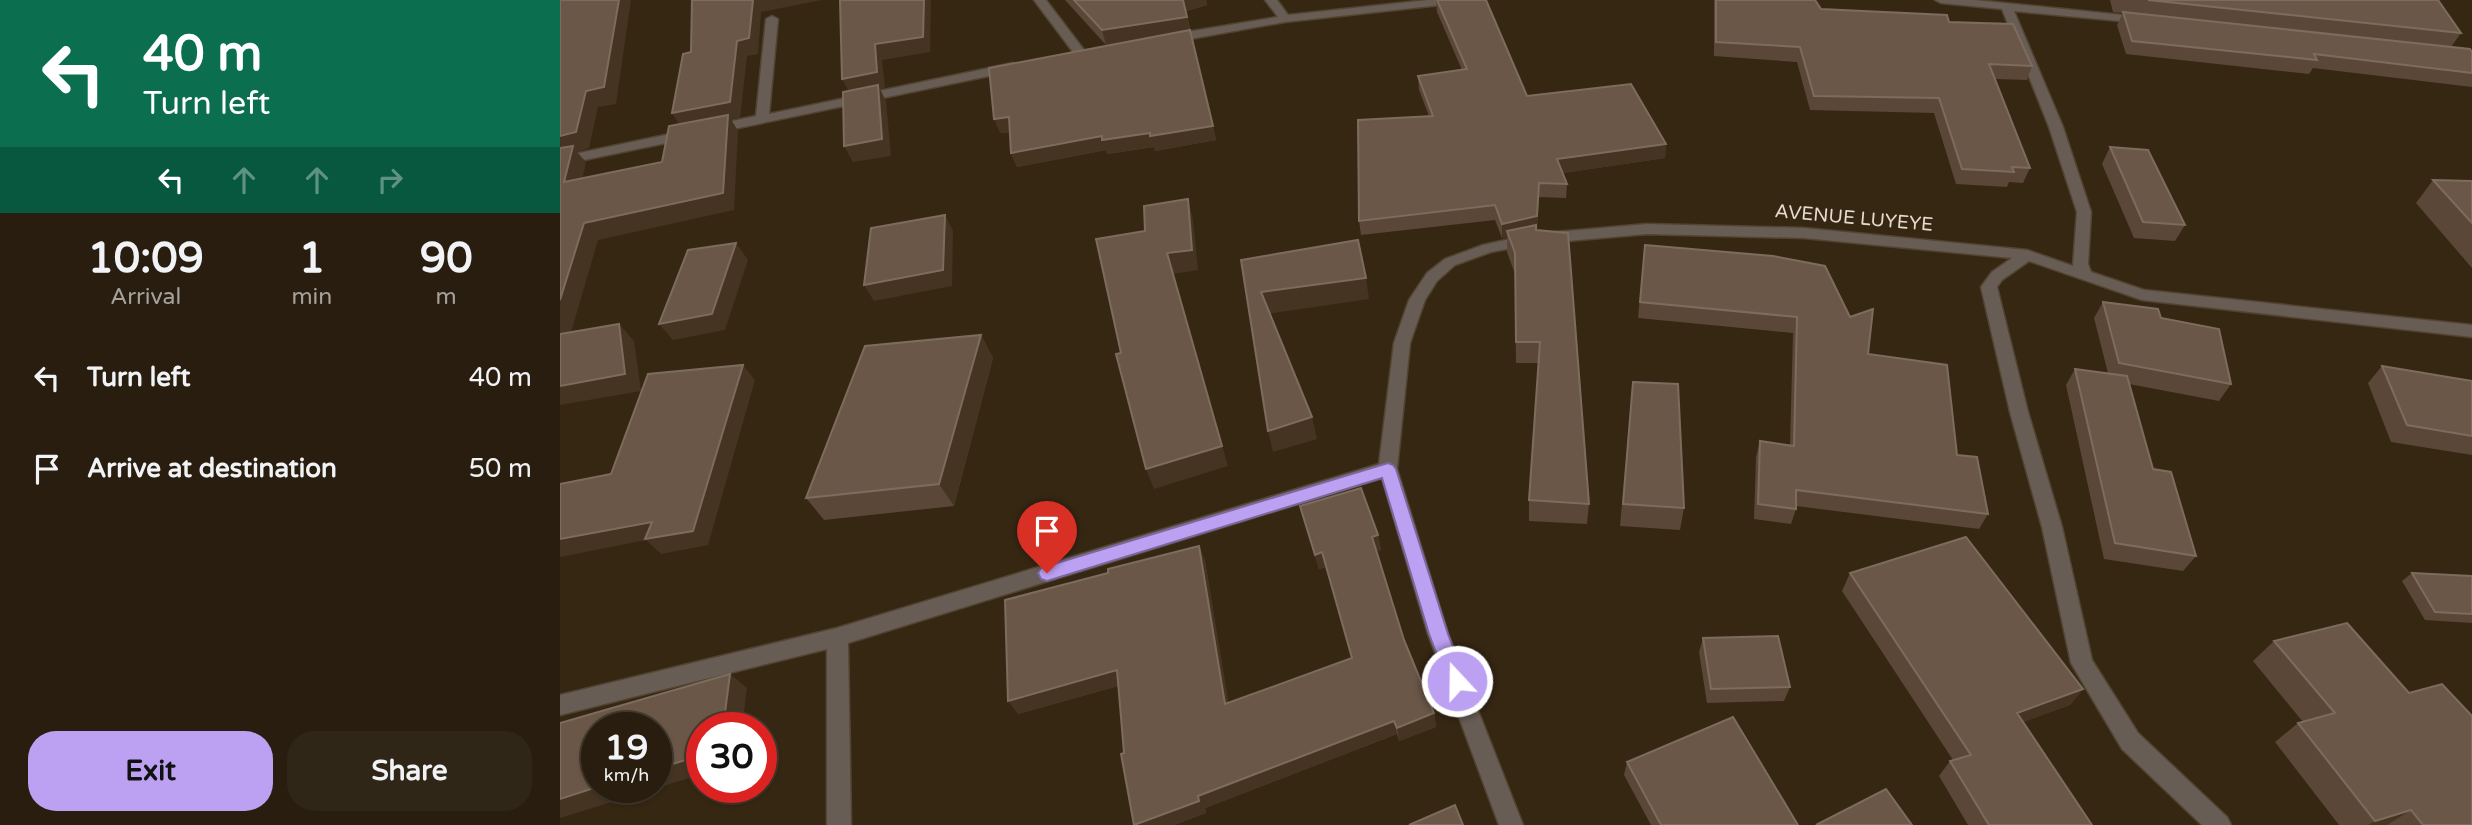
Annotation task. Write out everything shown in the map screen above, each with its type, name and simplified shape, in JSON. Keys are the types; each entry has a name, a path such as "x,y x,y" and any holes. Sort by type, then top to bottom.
{"street":[{"path":"1040,0 1074,55 1094,51"},
{"path":"1271,0 1285,19"},
{"path":"1148,42 1285,19 1459,0"},
{"path":"1941,0 2159,22"},
{"path":"2006,6 2056,127 2084,212 2080,264 2084,274"},
{"path":"762,120 772,19"},
{"path":"560,161 1027,64"},
{"name":"AVENUE LUYEYE","path":"1388,469 1402,343 1417,300 1432,277 1450,262 1488,248 1533,239 1647,229 1804,233 2027,255 2142,295 2472,331"},
{"path":"2027,255 1997,276 1989,287 2016,399 2052,527 2082,663 2130,741 2219,825"},
{"path":"560,705 837,637 1388,469 1438,634 1511,825"},
{"path":"837,637 839,825"}],"building":[{"path":"560,0 619,0 604,87 586,91 576,132 560,136"},
{"path":"692,0 753,0 749,38 737,41 730,102 672,113 683,54 691,52"},
{"path":"840,0 924,0 923,37 875,44 877,72 842,79"},
{"path":"1074,0 1183,0 1187,17 1102,30"},
{"path":"1437,0 1486,0 1527,96 1631,84 1666,144 1557,159 1567,184 1539,183 1537,216 1502,224 1495,205 1359,221 1358,120 1433,116 1418,76 1467,69"},
{"path":"1716,0 1815,0 1821,9 1947,15 1949,22 2013,24 2032,66 1989,64 2030,168 2012,167 2014,172 1962,169 1939,98 1814,96 1800,47 1716,42"},
{"path":"2148,0 2438,0 2461,33"},
{"path":"2123,12 2470,49 2472,73 2314,54 2317,60 2132,41"},
{"path":"1190,30 1213,126 1150,136 1150,133 1102,140 1102,136 1011,153 1009,117 994,119 989,68"},
{"path":"878,85 882,139 844,146 843,92"},
{"path":"728,115 723,193 584,223 560,300 560,148 573,146 564,182 662,162 669,126"},
{"path":"2110,147 2148,150 2185,225 2143,222"},
{"path":"2433,180 2472,181 2472,223"},
{"path":"1188,199 1192,250 1167,253 1222,446 1146,469 1116,354 1121,353 1096,239 1145,231 1144,206"},
{"path":"945,215 943,270 864,285 871,228"},
{"path":"1536,225 1536,230 1568,233 1589,504 1529,500 1540,342 1516,342 1515,253 1507,231"},
{"path":"1358,240 1366,278 1261,292 1312,417 1268,431 1241,260"},
{"path":"736,243 712,314 659,324 688,250"},
{"path":"1645,245 1773,256 1825,266 1850,317 1873,309 1868,354 1947,365 1957,455 1977,457 1988,514 1796,490 1796,509 1758,504 1760,441 1794,446 1797,317 1640,302"},
{"path":"2103,302 2158,309 2161,318 2219,329 2231,384 2119,363"},
{"path":"619,324 625,374 560,386 560,334"},
{"path":"981,335 939,484 806,498 865,346"},
{"path":"743,365 693,531 645,539 652,522 560,539 560,484 611,474 648,374"},
{"path":"2382,366 2472,381 2472,436 2407,425"},
{"path":"2075,369 2127,376 2153,469 2171,472 2196,556 2115,543"},
{"path":"1633,382 1678,384 1684,508 1623,504"},
{"path":"1361,488 1378,535 1372,537 1404,640 1434,713 1397,728 1394,721 1198,796 1199,801 1134,825 1121,754 1124,753 1117,670 1008,701 1005,600 1108,573 1108,569 1199,546 1225,704 1352,658 1322,552 1315,555 1300,506"},
{"path":"1966,537 2083,689 2017,713 2092,825 1989,825 1950,761 1971,755 1850,573"},
{"path":"2412,573 2472,576 2472,614 2435,612"},
{"path":"2347,623 2409,693 2442,684 2472,716 2472,825 2423,825 2411,810 2375,821 2298,723 2335,713 2274,641"},
{"path":"1778,636 1790,687 1711,689 1703,638"},
{"path":"730,674 725,712 686,712 686,760 672,764 672,712 598,712"},
{"path":"581,717 581,792 560,799 560,723"},
{"path":"1733,717 1798,825 1661,825 1627,762"},
{"path":"1886,789 1912,825 1816,825"},
{"path":"1455,805 1463,825 1409,825"}],"route":[{"path":"1047,573 1388,469 1438,634 1457,681"}]}
